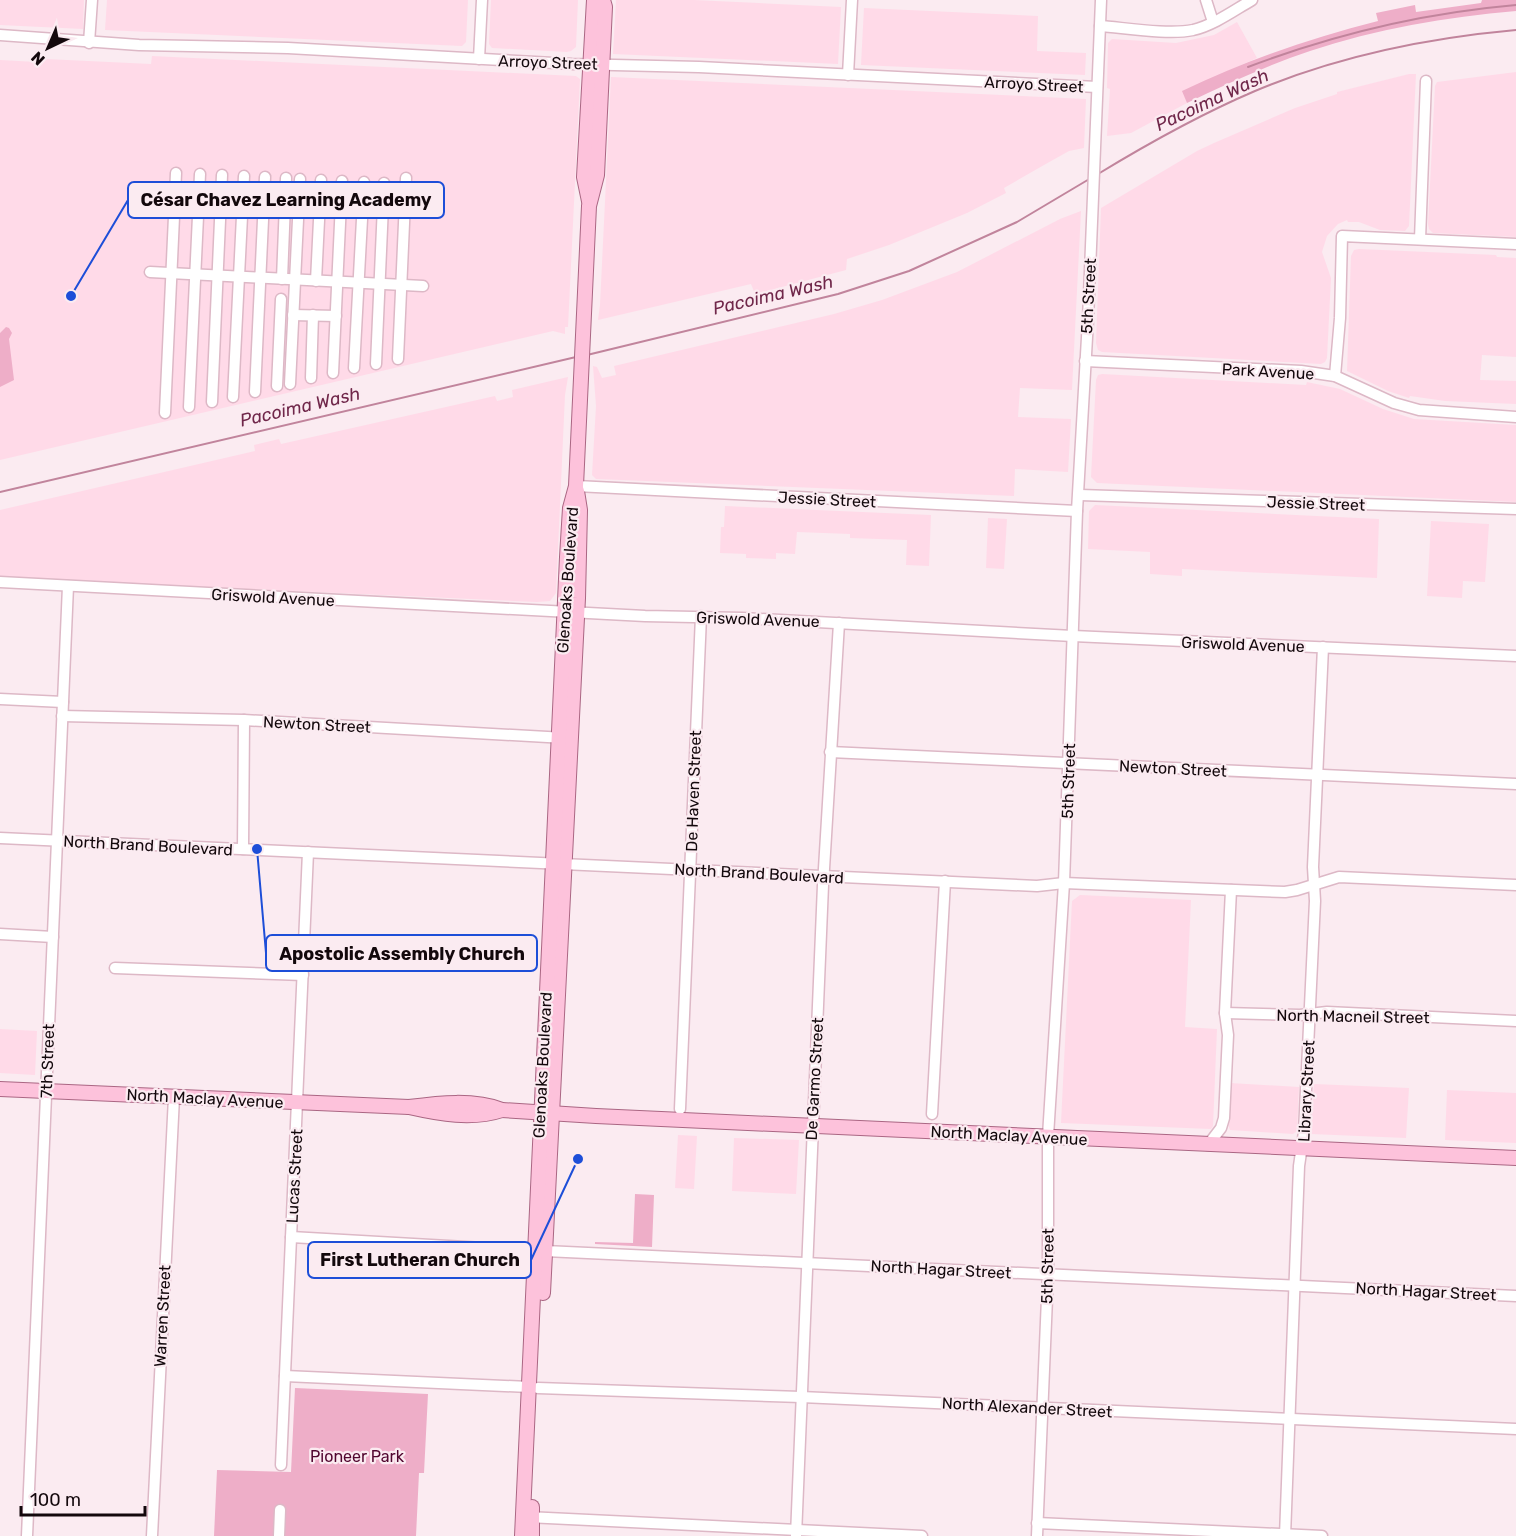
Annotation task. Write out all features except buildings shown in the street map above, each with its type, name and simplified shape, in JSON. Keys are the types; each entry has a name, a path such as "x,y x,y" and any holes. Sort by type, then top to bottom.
{"main road":[{"name":"Glenoaks Boulevard","path":"594,0 596,65"},
{"name":"Glenoaks Boulevard","path":"532,1536 528,1517 570,612 570,508 576,486 589,206 584,177 596,65 605,8 603,0"},
{"name":"North Maclay Avenue","path":"0,1089 409,1107 441,1114 486,1115 502,1110 1516,1158"},
{"name":"Glenoaks Boulevard","path":"522,1536 528,1517"}],"street":[{"path":"89,43 92,0"},
{"path":"479,59 482,0"},
{"path":"848,75 852,0"},
{"name":"5th Street","path":"1037,1536 1048,1274 1048,1136 1064,883 1077,511 1080,495 1101,0"},
{"path":"1206,0 1213,22"},
{"path":"1100,26 1193,30 1213,22 1252,0"},
{"name":"Arroyo Street","path":"0,35 89,43 288,48 596,65 699,67 1097,87"},
{"path":"1420,239 1426,81"},
{"path":"165,413 177,173"},
{"path":"189,407 200,174"},
{"path":"212,402 222,176"},
{"path":"233,397 244,176"},
{"path":"255,392 265,177"},
{"path":"282,279 286,178"},
{"path":"398,358 406,178"},
{"path":"290,384 300,179"},
{"path":"316,280 321,180"},
{"path":"333,373 342,181"},
{"path":"354,368 364,182"},
{"path":"376,364 384,183"},
{"path":"1335,376 1341,318 1342,236 1516,244"},
{"path":"150,272 423,286"},
{"path":"277,386 281,299"},
{"path":"293,315 336,316"},
{"path":"311,378 313,315"},
{"name":"Park Avenue","path":"1085,362 1301,371 1335,376 1394,403 1419,410 1516,417"},
{"name":"Jessie Street","path":"576,486 1077,511"},
{"name":"Jessie Street","path":"1080,495 1516,509"},
{"name":"Griswold Avenue","path":"0,582 645,616 839,622 1073,636 1516,656"},
{"name":"7th Street","path":"27,1536 68,586"},
{"name":"De Haven Street","path":"680,1109 701,616"},
{"name":"De Garmo Street","path":"796,1533 812,1126 830,752 839,622"},
{"name":"Library Street","path":"1285,1535 1299,1166 1302,1149 1315,902 1313,867 1323,647"},
{"path":"0,699 63,702"},
{"name":"Newton Street","path":"62,716 244,720 564,738"},
{"path":"243,849 244,720"},
{"name":"Newton Street","path":"830,752 1516,784"},
{"name":"North Brand Boulevard","path":"0,838 1038,886 1064,883 1289,892 1339,877 1516,885"},
{"name":"Lucas Street","path":"281,1465 308,852"},
{"path":"932,1114 945,881"},
{"path":"1208,1144 1221,1128 1224,1118 1228,1035 1225,1012 1231,890"},
{"path":"0,934 53,938"},
{"path":"115,968 303,975"},
{"name":"North Macneil Street","path":"1225,1012 1310,1015 1327,1012 1516,1021"},
{"name":"Warren Street","path":"152,1536 174,1097"},
{"name":"North Hagar Street","path":"291,1238 1516,1296"},
{"name":"North Alexander Street","path":"285,1376 1516,1429"},
{"path":"279,1536 280,1510"},
{"path":"528,1517 796,1533 922,1536"},
{"path":"1037,1523 1322,1536"}],"shaded area":[{"path":"0,0 84,0 83,29 0,25"},
{"path":"107,0 468,0 466,42 462,46 105,30"},
{"path":"491,0 578,0 576,47 567,52 492,48 489,44"},
{"path":"616,0 694,0 841,7 838,64 613,54"},
{"path":"864,8 1038,16 1037,51 1086,53 1085,75 861,65"},
{"path":"1237,22 1257,58 1183,91 1187,103 1131,133 1107,136 1110,89 1107,88 1108,43 1112,39 1176,43 1214,35"},
{"path":"152,56 576,76 580,79 568,327 565,327 565,334 553,331 0,460 0,60 37,62 46,59 151,64"},
{"path":"1516,72 1516,237 1433,233 1428,224 1437,82"},
{"path":"1416,74 1409,226 1405,231 1380,230 1347,220 1338,224 1327,236 1322,252 1331,278 1325,362 1321,364 1098,350 1096,343 1101,208 1214,143 1295,108 1337,94 1337,92"},
{"path":"611,77 1086,99 1084,148 1069,151 1004,188 1006,193 967,213 889,245 847,259 846,270 755,294 751,284 598,320"},
{"path":"1081,211 1072,390 1020,388 1018,417 1071,419 1068,472 1015,469 1014,496 596,479 592,475 596,406 593,366 597,367 602,378 616,375 614,366 834,314 882,300 957,272 1060,219"},
{"path":"1354,250 1496,255 1497,257 1516,258 1516,357 1482,355 1480,380 1516,381 1516,404 1445,401 1410,396 1409,398 1388,391 1347,371 1351,256"},
{"path":"1098,375 1306,385 1307,382 1340,389 1383,409 1414,419 1516,425 1516,502 1097,483 1091,477 1096,380"},
{"path":"568,377 565,395 556,593 550,601 0,578 0,510 255,451 254,445 279,439 281,444 495,396 497,401 513,397 512,390"},
{"path":"1095,505 1379,519 1377,578 1182,569 1182,576 1150,574 1150,552 1088,549 1089,511"},
{"path":"725,506 931,515 929,566 906,565 907,540 850,538 850,534 797,532 795,554 776,553 776,559 746,558 746,554 720,553"},
{"path":"988,518 1007,519 1004,569 986,568"},
{"path":"1431,521 1489,524 1485,582 1463,581 1462,598 1427,596"},
{"path":"1080,895 1191,900 1185,1027 1217,1029 1213,1126 1211,1129 1061,1123 1072,901"},
{"path":"0,1029 37,1031 35,1075 0,1073"},
{"path":"1230,1083 1299,1087 1297,1131 1293,1134 1230,1130 1228,1124"},
{"path":"1314,1084 1409,1088 1406,1138 1311,1134"},
{"path":"1447,1090 1516,1093 1516,1143 1445,1140"},
{"path":"678,1135 697,1136 694,1189 675,1188"},
{"path":"734,1138 799,1140 796,1194 732,1191"}],"green space":[{"path":"1482,0 1516,0 1516,11 1411,25 1360,36 1294,56 1187,103 1182,91 1278,51 1378,21 1376,13 1415,5 1416,12 1481,3"},
{"path":"6,327 12,333 9,339 14,380 0,387 0,333"},
{"path":"635,1194 654,1195 652,1247 595,1244 595,1242 633,1243"},
{"name":"Pioneer Park","path":"295,1388 428,1394 424,1473 419,1473 416,1536 214,1536 217,1470 291,1472"}],"waterway":[{"path":"1248,67 1347,35 1413,19 1516,5"},
{"name":"Pacoima Wash","path":"1098,174 1195,119 1286,79 1383,50 1449,38 1516,30"},
{"name":"Pacoima Wash","path":"587,355 838,294 909,271 1017,222 1091,178"},
{"name":"Pacoima Wash","path":"0,492 576,357"}],"place":[{"name":"César Chavez Learning Academy","path":"71,296"},
{"name":"Apostolic Assembly Church","path":"257,849"},
{"name":"First Lutheran Church","path":"578,1159"}]}
